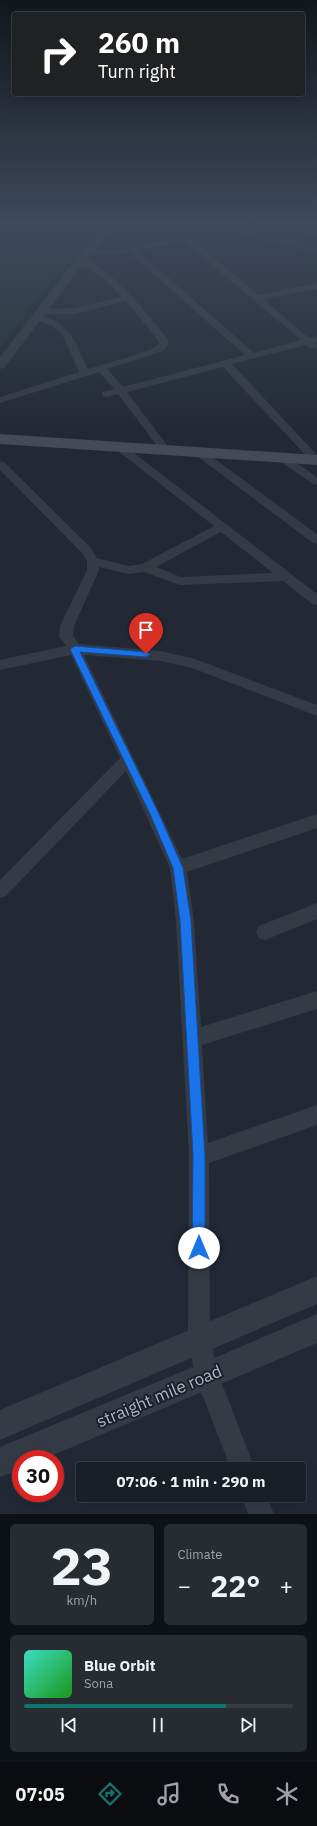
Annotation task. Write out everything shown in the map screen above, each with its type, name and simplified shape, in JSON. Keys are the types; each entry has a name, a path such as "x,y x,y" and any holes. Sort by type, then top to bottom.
{"main road":[{"path":"0,433 18,439"},
{"path":"0,439 316,460"}],"street":[{"path":"0,365 54,295"},
{"path":"0,400 160,349 164,344 163,340 125,295"},
{"path":"183,295 252,356"},
{"path":"251,295 312,340 317,349"},
{"path":"255,298 272,295"},
{"path":"39,314 74,311 128,298"},
{"path":"39,314 66,333 85,374"},
{"path":"107,394 226,364 312,340"},
{"path":"226,364 316,460"},
{"path":"101,368 121,391 165,449"},
{"path":"117,446 317,601"},
{"path":"197,451 317,540"},
{"path":"281,457 317,482"},
{"path":"0,464 86,550 93,561 93,570 67,626 66,637 75,649 178,868 185,921 199,1156 199,1340 207,1376 240,1462"},
{"path":"93,561 129,570 145,568 222,527"},
{"path":"145,568 180,581 287,578"},
{"path":"0,665 75,649 161,656 195,664 317,711"},
{"path":"0,891 92,795 128,760"},
{"path":"178,868 317,821"},
{"path":"265,932 317,911"},
{"path":"192,1039 317,1000"},
{"path":"199,1156 317,1115"},
{"path":"0,1425 317,1290"},
{"name":"straight mile road","path":"0,1462 207,1376 317,1328"},
{"path":"256,1502 261,1514"}],"shaded area":[{"path":"0,295 41,295 26,313 0,348"}],"route":[{"path":"146,654 75,649 154,814 178,868 185,921 199,1156 199,1248"}]}
